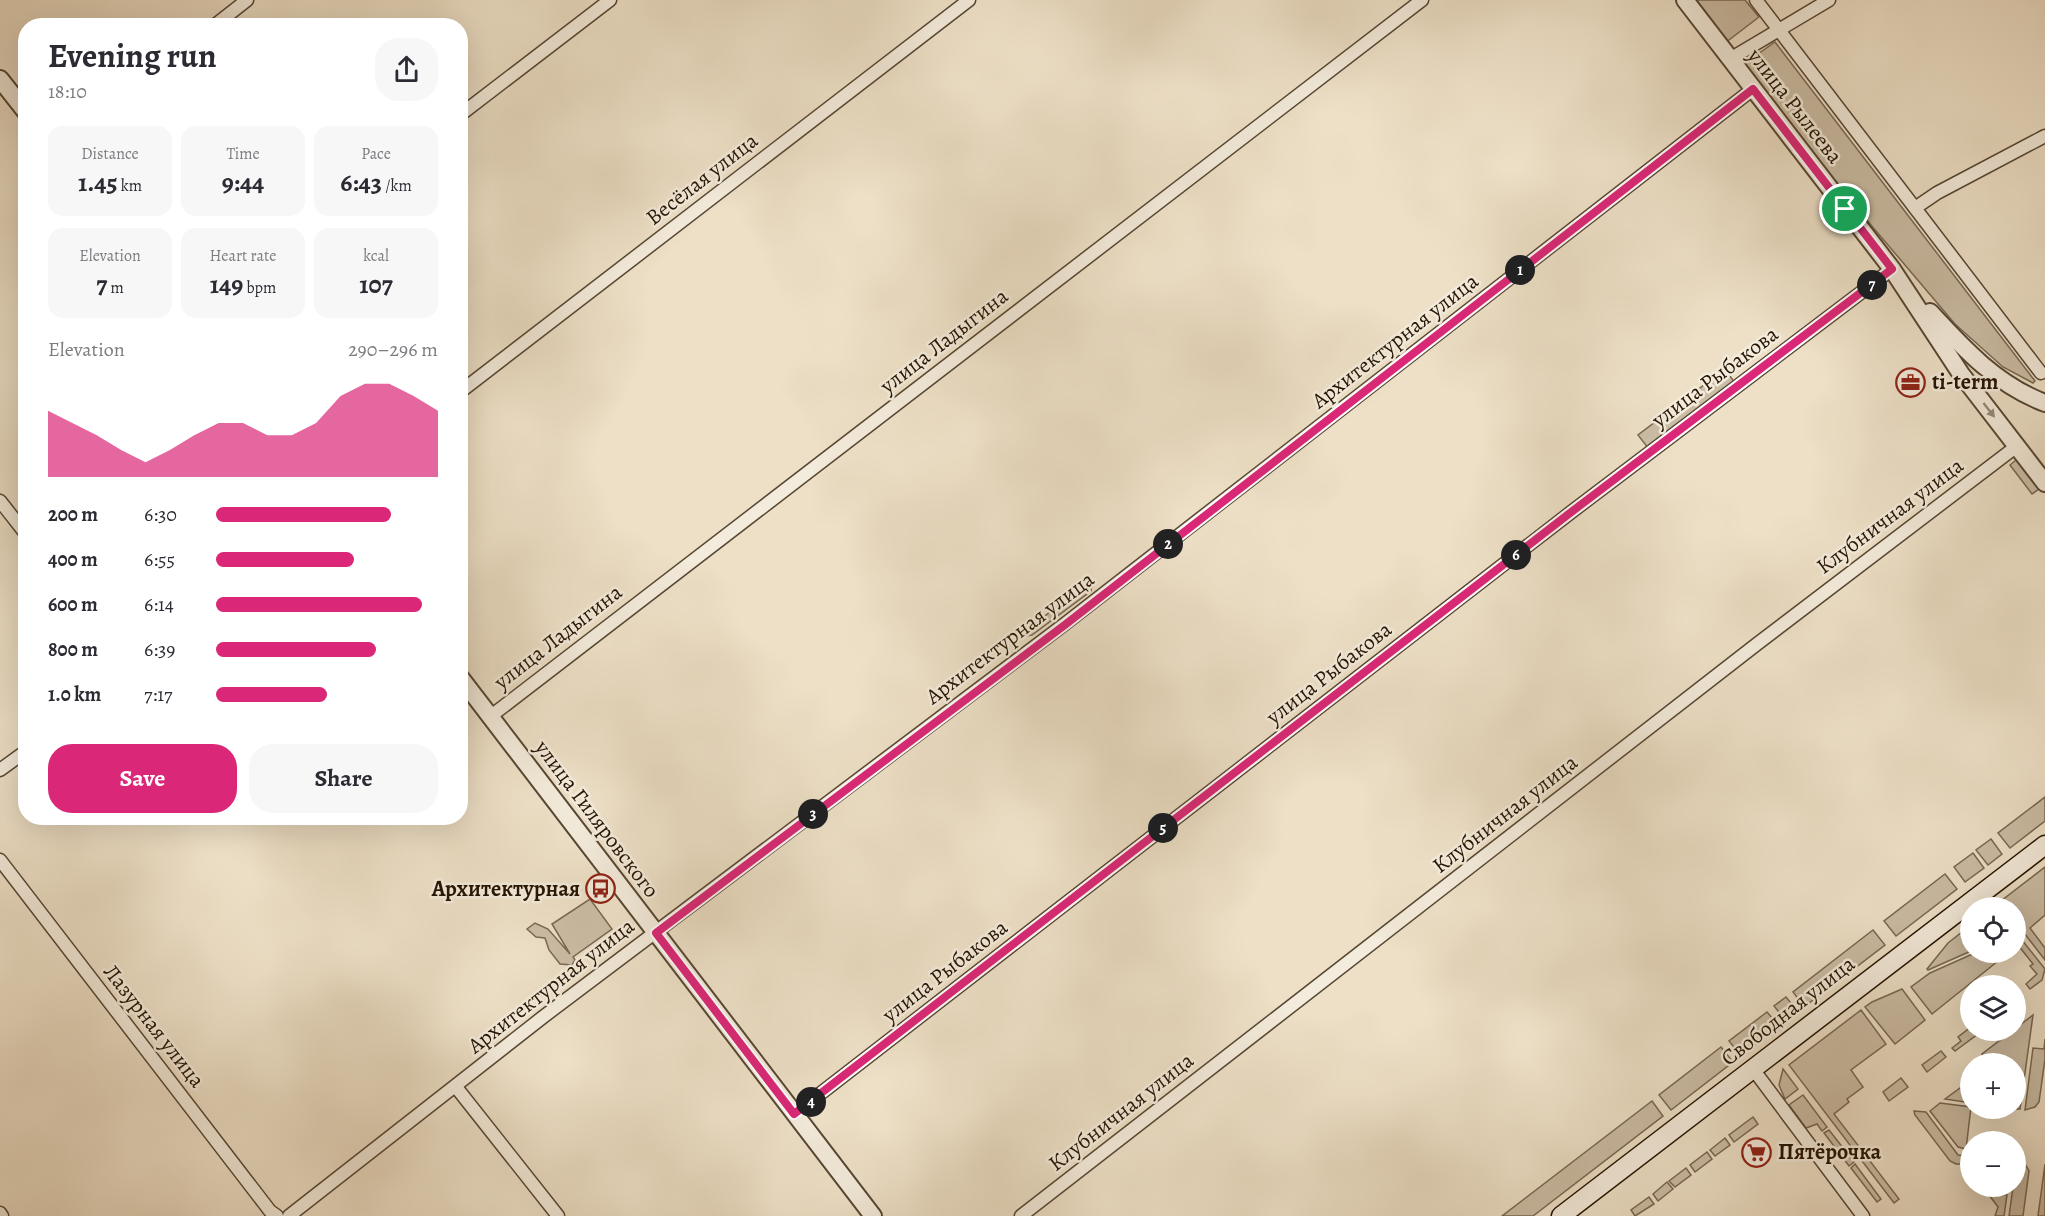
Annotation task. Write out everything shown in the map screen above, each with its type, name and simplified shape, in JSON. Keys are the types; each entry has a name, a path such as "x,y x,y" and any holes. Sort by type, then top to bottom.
{"main road":[{"name":"Свободная улица","path":"1561,1216 2045,845"}],"street":[{"path":"224,18 247,0"},
{"path":"468,109 610,0"},
{"name":"Весёлая улица","path":"468,386 969,0"},
{"name":"улица Ладыгина","path":"491,716 1422,0"},
{"name":"улица Рылеева","path":"1685,0 1892,269 1961,346 1983,367 2007,384 2045,403"},
{"path":"1756,0 2041,374"},
{"path":"1730,58 1829,0"},
{"path":"0,79 18,102"},
{"name":"Архитектурная улица","path":"289,1216 656,933 1066,624 1753,89"},
{"path":"1915,208 1937,193 2045,136"},
{"name":"улица Рылеева","path":"1892,269 1961,374 2045,483"},
{"name":"улица Рыбакова","path":"794,1114 1570,513 1892,269"},
{"name":"Клубничная улица","path":"1021,1216 1757,644 2017,446"},
{"path":"0,501 18,524"},
{"name":"улица Гиляровского","path":"468,687 873,1216"},
{"path":"0,770 18,758"},
{"name":"Лазурная улица","path":"0,860 270,1211 277,1216"},
{"path":"1753,1069 1863,1216"},
{"path":"456,1087 558,1216"}],"shaded area":[{"path":"1692,0 1745,0 1759,17 1725,43"},
{"path":"1775,42 2035,381 2033,383 2003,367 1955,324 1787,126 1741,66"},
{"path":"1725,369 1735,383 1648,448 1638,435"},
{"path":"2021,456 2043,486 2032,494 2010,465"},
{"path":"1089,582 1092,585 1091,591 1032,635 1026,636 1024,632"},
{"path":"2045,797 2045,821 2010,848 1998,833"},
{"path":"1991,839 2002,854 1988,865 1976,850"},
{"path":"1973,853 1984,868 1965,882 1954,867"},
{"path":"2045,867 2045,915 2030,928 2045,948 2045,960 2026,935 2026,897 2006,897"},
{"path":"1945,874 1957,889 1896,936 1884,921"},
{"path":"590,899 612,929 573,957 575,960 572,965 560,964 549,950 545,938 536,937 527,929 535,923 548,929 570,954 552,924"},
{"path":"1873,930 1885,945 1804,1007 1793,992"},
{"path":"1960,934 1960,956 1928,970 1927,969 1948,943"},
{"path":"2026,945 2045,969 2042,980 2030,989 2026,984 2037,974 2030,966 2033,964 2026,955"},
{"path":"1960,960 1960,963 1996,963 1981,975 1960,975 1960,992 1932,1014 1911,987 1930,973"},
{"path":"1902,989 1925,1020 1895,1044 1865,1007"},
{"path":"1786,997 1798,1012 1786,1021 1774,1006"},
{"path":"1861,1010 1886,1044 1851,1070 1863,1087 1847,1099 1849,1102 1834,1114 1899,1199 1894,1203 1789,1065"},
{"path":"1767,1012 1779,1026 1741,1056 1729,1041"},
{"path":"2033,1015 2026,1066 2026,1053 1983,1053 1999,1041 2026,1041 2026,1020"},
{"path":"2045,1039 2045,1059 2039,1102 2035,1107 2026,1110 2033,1048 2044,1049"},
{"path":"1961,1041 1968,1041 1955,1051 1952,1048"},
{"path":"1721,1047 1733,1062 1671,1110 1659,1095"},
{"path":"1941,1051 1946,1057 1927,1072 1922,1065"},
{"path":"1783,1069 1798,1089 1785,1099 1779,1085"},
{"path":"1901,1078 1908,1087 1889,1101 1883,1092"},
{"path":"1960,1088 1960,1101 1945,1099"},
{"path":"1803,1095 1827,1127 1822,1131 1817,1124 1806,1128 1789,1105"},
{"path":"1652,1101 1663,1116 1533,1216 1502,1216"},
{"path":"1940,1103 1960,1106 1960,1119 1970,1119 1968,1131 1960,1131 1960,1148 1958,1147 1930,1111"},
{"path":"1914,1111 1926,1112 1960,1155 1960,1164 1950,1161"},
{"path":"1753,1117 1758,1124 1734,1142 1729,1135"},
{"path":"1829,1130 1854,1162 1849,1166 1824,1133"},
{"path":"1725,1138 1730,1145 1715,1156 1710,1150"},
{"path":"1707,1152 1712,1159 1695,1172 1690,1165"},
{"path":"1855,1164 1881,1199 1877,1202 1851,1168"},
{"path":"2045,1164 2045,1216 2038,1216"},
{"path":"2026,1166 2029,1171 2026,1194"},
{"path":"1686,1168 1691,1175 1675,1187 1669,1181"},
{"path":"1667,1182 1673,1189 1658,1201 1653,1194"},
{"path":"1649,1197 1654,1204 1635,1216 1631,1210"},
{"path":"1990,1197 2007,1197 2004,1216 1995,1216 1998,1207"},
{"path":"2012,1197 2026,1197 2023,1216 2009,1216"}],"place":[{"name":"ti-term","path":"1911,382"},
{"name":"Архитектурная","path":"601,889"},
{"name":"Пятёрочка","path":"1757,1152"}],"route":[{"path":"1753,89 1845,209 1892,269 1570,513 794,1114 656,933 1066,624 1753,89"}]}
